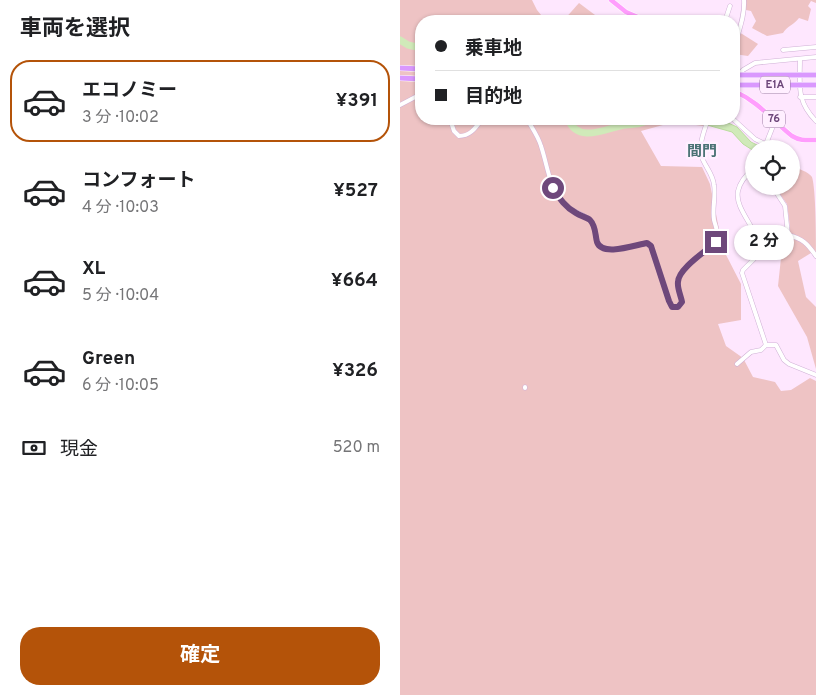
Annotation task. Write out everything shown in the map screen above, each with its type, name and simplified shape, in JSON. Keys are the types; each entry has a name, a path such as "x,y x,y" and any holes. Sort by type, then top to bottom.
{"highway":[{"path":"400,68 415,69"},
{"name":"E1A","path":"740,75 816,75"},
{"path":"400,78 415,79"},
{"name":"E1A","path":"740,85 816,85"}],"main road":[{"path":"611,0 633,15"},
{"name":"76","path":"740,94 754,102 797,139 816,140"}],"street":[{"path":"740,28 743,20 744,0"},
{"path":"727,15 730,6"},
{"path":"783,50 816,47"},
{"path":"740,73 755,63 816,57"},
{"path":"800,59 800,97 816,121"},
{"path":"400,104 415,97"},
{"path":"800,97 816,97"},
{"path":"768,140 775,120"},
{"path":"452,125 454,131 459,136 466,136 471,133 477,125"},
{"path":"530,125 541,147 550,180 564,205 590,220 595,228 598,244 602,249 627,249 647,243 651,246 672,307 678,307 682,302 678,284 679,276 716,242 718,236 713,218 714,180 703,160 701,152 701,142 706,125"},
{"path":"740,125 756,140"},
{"path":"745,178 737,192 740,206 755,236 756,245 754,259 742,273 766,345"},
{"path":"778,195 785,206 788,235 800,238 811,248 816,256"},
{"path":"737,364 751,352 761,350 766,345 776,345 784,360 789,364 816,375"}],"shaded area":[{"path":"400,0 532,0 541,15 415,15 415,125 663,125 641,131 661,166 702,167 710,184 723,249 741,284 741,320 718,324 726,346 743,358 753,377 775,382 781,391 791,390 810,378 816,381 816,695 400,695"},
{"path":"746,0 816,0 816,3 811,1 808,6 811,9 808,21 799,18 783,33 767,36 752,28 756,21 751,11 746,10"},
{"path":"579,3 595,15 568,15"},
{"path":"740,33 758,44 748,56 740,55"},
{"path":"707,125 733,125 737,127 749,140 745,140 745,145 732,132"},
{"path":"800,169 803,170 812,177 813,183 816,215 816,257 811,253 798,261 806,297 816,307 816,369 807,337 778,286 781,258 775,236 790,227 787,204 780,195 800,195"}],"waterway":[{"path":"400,40 415,47"},
{"path":"571,125 578,131 585,133 593,133 624,125"}],"district":[{"name":"間門","path":"702,152"}],"route":[{"path":"553,188 564,205 590,220 595,228 598,244 602,249 627,249 647,243 651,246 672,307 678,307 682,302 678,284 679,276 716,242"}]}
